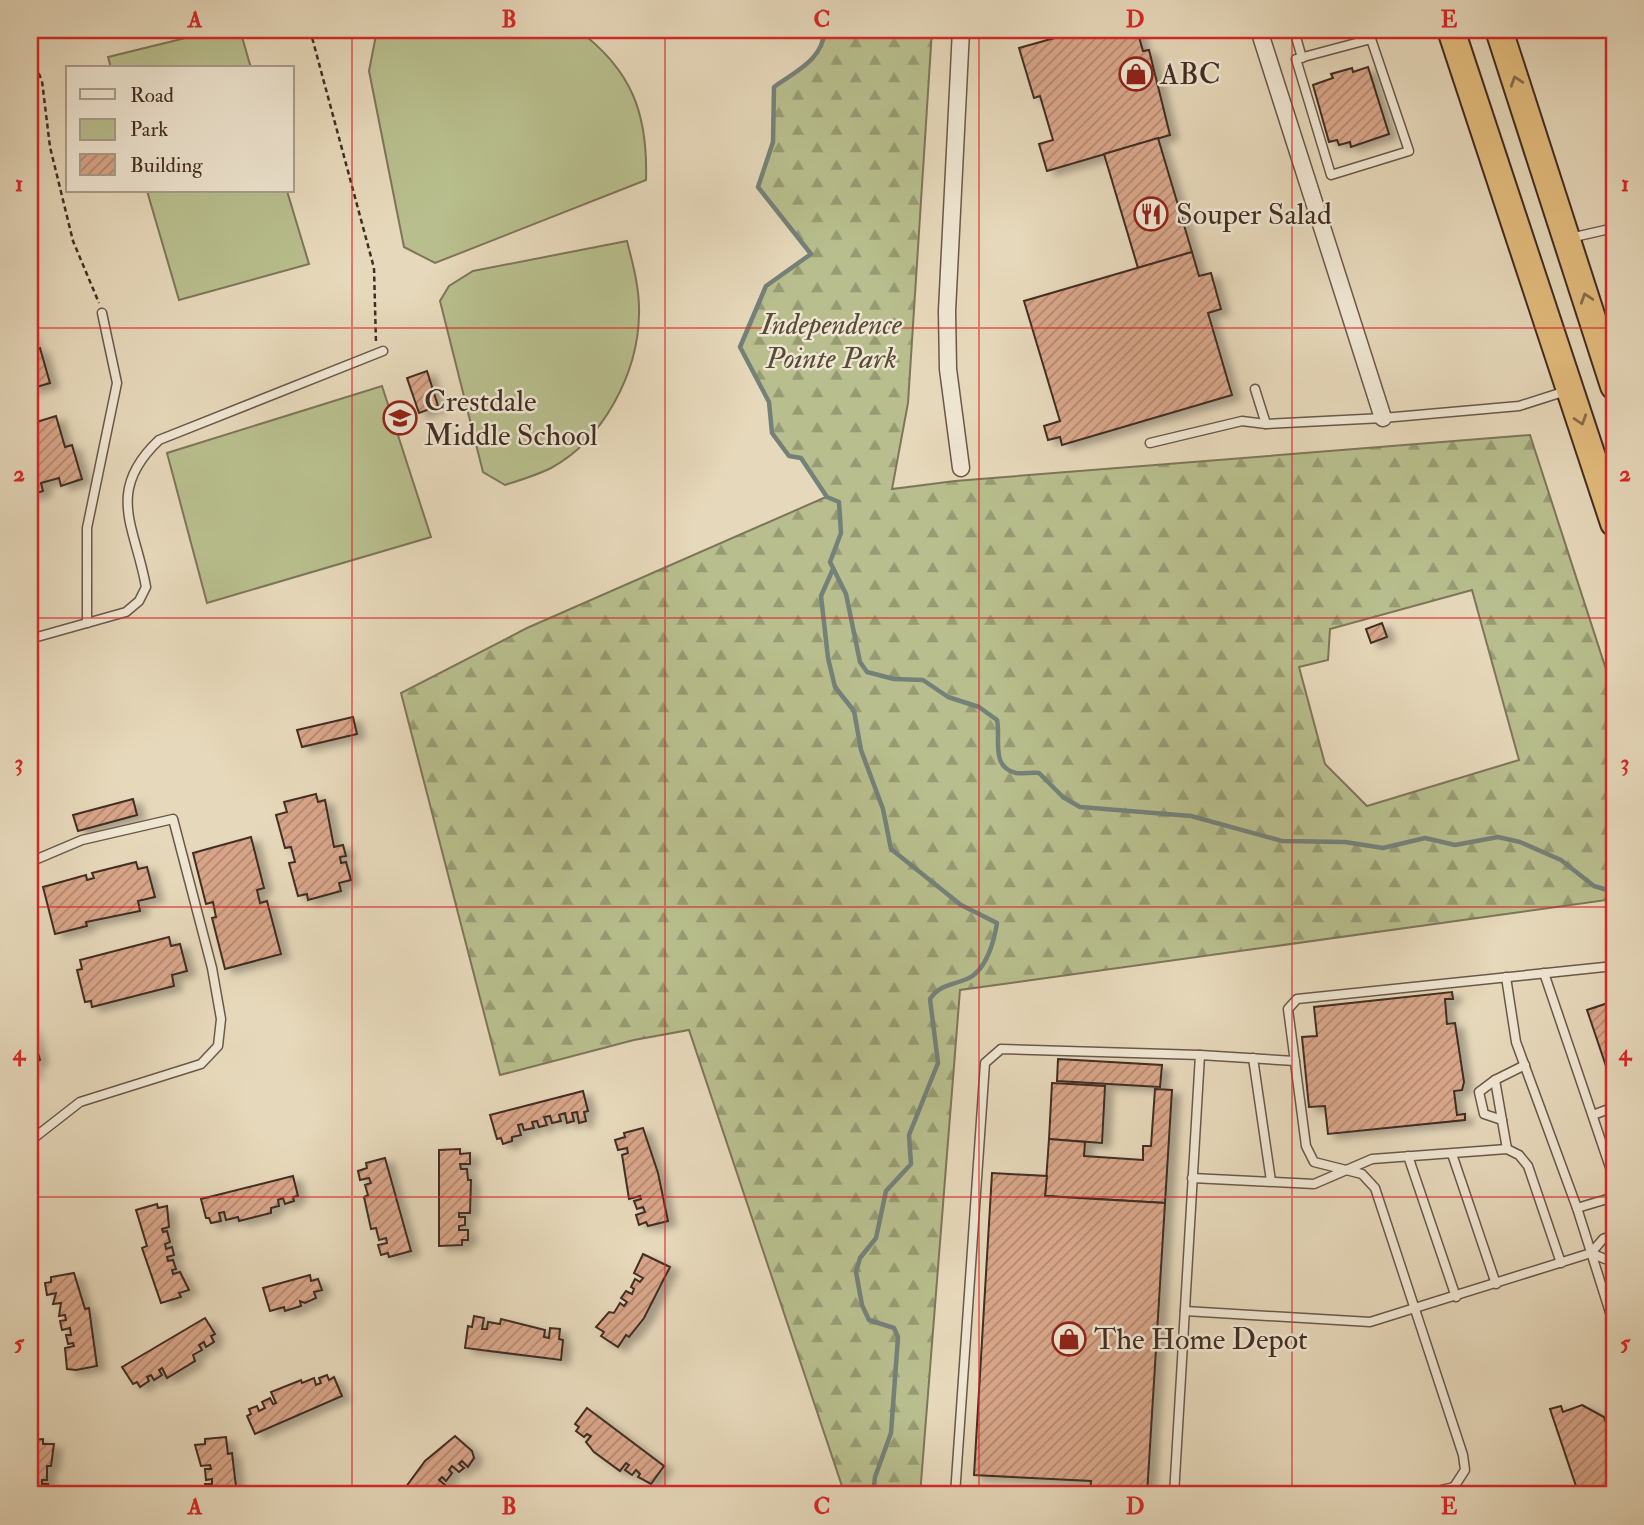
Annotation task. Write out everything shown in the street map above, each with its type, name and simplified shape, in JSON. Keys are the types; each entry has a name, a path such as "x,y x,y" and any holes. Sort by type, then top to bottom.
{"highway":[{"path":"1451,30 1614,523"},
{"path":"1499,30 1614,386"}],"street":[{"path":"961,30 947,311 948,369 961,468"},
{"path":"1259,30 1382,418"}],"lane":[{"path":"1294,30 1302,58"},
{"path":"1362,30 1365,40"},
{"path":"1371,39 1409,151 1331,175 1296,59 1365,40 1371,39"},
{"path":"1567,239 1614,228"},
{"path":"87,623 87,528 117,383 102,313"},
{"path":"30,639 126,611 139,601 146,587 127,520 127,500 132,477 159,440 380,352"},
{"path":"1255,389 1266,424"},
{"path":"1150,443 1242,421 1266,424 1382,418 1519,406 1571,390"},
{"path":"30,862 82,840 173,819 212,968 221,1019 218,1046 201,1064 80,1102 30,1141"},
{"path":"1420,1495 1455,1491 1465,1470 1463,1455 1375,1188 1362,1174 1314,1162 1306,1146 1288,1009 1297,999 1614,966"},
{"path":"1544,973 1614,1179"},
{"path":"1506,977 1516,1042 1577,1208 1614,1325"},
{"path":"955,1495 985,1063 1001,1049 1200,1055 1295,1061"},
{"path":"1174,1495 1200,1055"},
{"path":"1253,1058 1271,1181"},
{"path":"1502,1121 1483,1114 1479,1091 1525,1065"},
{"path":"1495,1080 1507,1149"},
{"path":"1593,1115 1614,1107"},
{"path":"1192,1178 1314,1184 1372,1159 1507,1149 1519,1155 1528,1166 1561,1263"},
{"path":"1452,1154 1496,1284"},
{"path":"1408,1156 1456,1297"},
{"path":"1577,1208 1614,1196"},
{"path":"1185,1311 1370,1322 1591,1253 1603,1239 1614,1235"},
{"path":"1591,1253 1605,1259 1614,1256"}],"path":[{"path":"310,30 374,268 380,352"},
{"path":"30,73 39,74 42,81 50,147 73,241 102,313"}],"green space":[{"path":"218,30 240,30 250,66 110,66 108,57"},
{"path":"377,30 578,30 612,61 633,95 644,134 646,180 435,263 404,247 369,71"},
{"name":"Independence Pointe Park","path":"824,30 932,30 908,403 892,489 955,481 1530,435 1614,694 1614,899 960,990 920,1495 845,1495 689,1030 634,1040 500,1075 401,693 527,628 826,497 801,458 789,456 772,433 769,402 740,347 766,286 811,254 758,187 773,142 774,87 807,63 820,49","holes":["1472,590 1519,760 1367,806 1325,764 1299,667 1328,660 1330,629"]},
{"path":"147,192 287,192 309,264 179,300"},
{"path":"627,241 634,268 639,315 632,359 614,403 587,440 570,456 546,471 505,485 483,472 440,301 449,286 473,271"},
{"path":"382,386 431,537 207,603 167,453"}],"building":[{"path":"1083,30 1137,30 1143,51 1149,50 1170,135 1047,171 1039,144 1053,140 1040,96 1034,98 1019,48"},
{"path":"1368,67 1389,134 1351,147 1350,142 1339,145 1337,140 1329,142 1313,85 1333,78 1331,74 1352,68 1353,72"},
{"path":"1158,138 1192,252 1138,268 1104,154"},
{"path":"1192,252 1199,276 1211,273 1221,309 1208,313 1232,395 1062,445 1060,437 1048,440 1044,426 1060,421 1024,301"},
{"path":"30,332 35,350 40,348 50,383 30,389"},
{"path":"427,371 438,406 419,413 407,378"},
{"path":"56,416 65,447 72,445 82,479 61,486 59,478 41,483 43,491 30,495 30,424"},
{"path":"1382,623 1387,637 1371,643 1366,629"},
{"path":"353,717 357,734 302,747 297,730"},
{"path":"316,794 318,802 325,800 334,847 343,845 346,856 340,857 341,863 346,862 351,880 339,883 341,891 308,900 307,894 298,896 289,863 295,862 291,847 285,848 276,815 287,812 284,802"},
{"path":"133,799 137,815 78,831 73,815"},
{"path":"251,837 264,888 257,890 260,903 267,901 281,954 225,969 212,918 216,917 213,902 206,904 193,853"},
{"path":"136,862 138,869 147,867 155,897 138,901 140,911 86,922 87,926 55,934 43,887 86,875 87,880 94,878 92,873"},
{"path":"169,937 171,946 180,944 187,971 172,975 174,986 92,1007 91,1001 85,1002 77,970 82,969 80,960"},
{"path":"1452,992 1453,999 1445,999 1447,1024 1455,1023 1464,1082 1462,1090 1454,1091 1457,1115 1465,1114 1465,1120 1328,1134 1325,1106 1309,1107 1302,1037 1317,1036 1314,1007"},
{"path":"1614,1001 1614,1073 1609,1075 1587,1010"},
{"path":"30,1026 40,1060 32,1063 34,1073 30,1074"},
{"path":"1058,1059 1162,1065 1160,1087 1057,1081"},
{"path":"1052,1083 1105,1086 1102,1143 1049,1139"},
{"path":"1155,1089 1172,1090 1165,1203 1045,1196 1049,1139 1085,1142 1084,1156 1143,1160 1143,1146 1151,1146"},
{"path":"583,1091 588,1111 584,1112 586,1121 579,1123 577,1112 572,1113 574,1121 567,1123 565,1113 559,1115 561,1121 552,1123 550,1116 544,1117 547,1125 539,1127 537,1121 532,1122 534,1128 524,1130 522,1124 518,1125 521,1135 512,1137 512,1141 503,1144 501,1138 497,1139 490,1115"},
{"path":"643,1128 658,1173 668,1221 648,1226 646,1222 639,1225 636,1215 645,1212 643,1207 637,1209 634,1201 641,1199 640,1196 629,1199 622,1155 628,1153 627,1148 618,1150 615,1140 625,1137 624,1133"},
{"path":"460,1149 460,1154 470,1153 470,1164 460,1164 461,1169 467,1169 468,1180 471,1180 470,1213 459,1213 459,1217 465,1217 465,1225 459,1226 459,1230 468,1230 468,1240 462,1240 462,1245 439,1246 439,1150"},
{"path":"385,1158 411,1251 389,1257 388,1253 381,1255 378,1245 387,1243 386,1238 379,1240 376,1228 371,1229 364,1197 368,1195 365,1185 371,1183 369,1178 360,1180 358,1171 367,1168 366,1163"},
{"name":"The Home Depot","path":"992,1173 1047,1176 1045,1196 1165,1203 1147,1495 1090,1495 1091,1481 974,1475"},
{"path":"293,1176 298,1196 293,1197 294,1201 285,1204 283,1198 278,1200 279,1206 271,1208 271,1213 239,1221 238,1217 226,1220 224,1212 219,1213 221,1221 211,1223 209,1218 206,1218 201,1199"},
{"path":"157,1204 158,1208 167,1206 169,1227 162,1229 163,1232 167,1231 170,1242 165,1244 166,1249 172,1247 174,1255 167,1257 168,1261 173,1260 176,1269 172,1270 173,1274 180,1272 189,1290 179,1293 181,1297 161,1303 142,1248 147,1246 136,1210"},
{"path":"643,1254 670,1267 644,1318 618,1347 601,1336 604,1332 596,1327 609,1312 614,1313 620,1303 624,1306 627,1302 621,1298 626,1291 632,1294 634,1289 631,1287 635,1279 640,1282 643,1278 634,1273"},
{"path":"74,1273 85,1309 89,1308 97,1366 76,1370 67,1369 65,1348 74,1346 73,1343 68,1344 66,1335 71,1335 70,1328 62,1330 60,1321 66,1320 65,1315 59,1316 61,1303 53,1304 56,1293 47,1295 45,1283 51,1282 51,1277"},
{"path":"310,1275 311,1281 318,1279 322,1290 314,1292 316,1298 305,1303 300,1301 301,1306 285,1311 284,1307 270,1311 263,1288"},
{"path":"474,1316 484,1318 482,1329 487,1329 488,1322 500,1324 501,1319 545,1330 544,1337 549,1338 550,1328 560,1329 559,1339 563,1340 561,1360 465,1348 468,1326 472,1327"},
{"path":"205,1318 215,1334 211,1336 214,1342 206,1347 204,1342 199,1345 202,1350 193,1355 195,1361 167,1378 162,1368 159,1370 162,1375 154,1380 151,1375 147,1377 149,1381 140,1387 137,1382 133,1384 122,1367"},
{"path":"327,1375 329,1380 334,1377 342,1396 255,1434 247,1416 251,1414 249,1409 257,1406 259,1411 265,1408 262,1402 270,1398 273,1404 276,1403 271,1392 301,1380 302,1383 314,1378 316,1385 321,1383 319,1378"},
{"path":"1582,1405 1604,1417 1609,1432 1613,1431 1614,1495 1579,1495 1550,1409 1561,1406 1563,1412"},
{"path":"587,1408 664,1466 651,1484 638,1477 640,1474 636,1470 632,1475 625,1470 629,1465 626,1463 620,1471 594,1452 586,1442 591,1436 587,1434 584,1437 576,1431 579,1427 575,1424"},
{"path":"455,1436 472,1451 474,1458 468,1467 462,1461 459,1464 464,1468 459,1472 452,1466 449,1470 452,1473 446,1481 442,1477 439,1480 445,1485 438,1492 433,1487 431,1495 400,1495 425,1461"},
{"path":"226,1437 228,1454 232,1453 237,1495 206,1493 205,1484 212,1484 212,1479 206,1480 205,1469 211,1469 210,1465 201,1466 195,1445 205,1444 205,1439"},
{"path":"43,1439 43,1444 54,1444 51,1466 47,1466 47,1480 42,1480 42,1484 48,1484 48,1495 30,1495 30,1440"}],"waterway":[{"path":"824,30 820,49 814,56 774,87 773,142 758,187 811,254 766,286 740,347 769,402 772,433 789,456 801,458 827,497 839,502 841,533 830,562 846,594 860,662 867,672 894,679 923,680 948,697 979,707 997,720 998,751 1008,770 1016,773 1039,773 1063,797 1080,807 1191,816 1282,841 1345,842 1383,848 1425,838 1455,845 1498,837 1520,842 1561,860 1594,886 1614,892"},
{"path":"833,569 821,596 828,658 835,687 854,711 861,750 883,809 891,849 961,905 997,923 991,947 979,970 967,979 942,988 930,999 938,1063 909,1135 911,1164 886,1191 876,1238 860,1258 856,1272 862,1305 869,1320 894,1328 898,1337 891,1433 875,1477 873,1495"}],"place":[{"name":"ABC","path":"1136,74"},
{"name":"Souper Salad","path":"1151,214"},
{"name":"Crestdale Middle School","path":"400,418"},
{"name":"The Home Depot","path":"1069,1339"}]}
